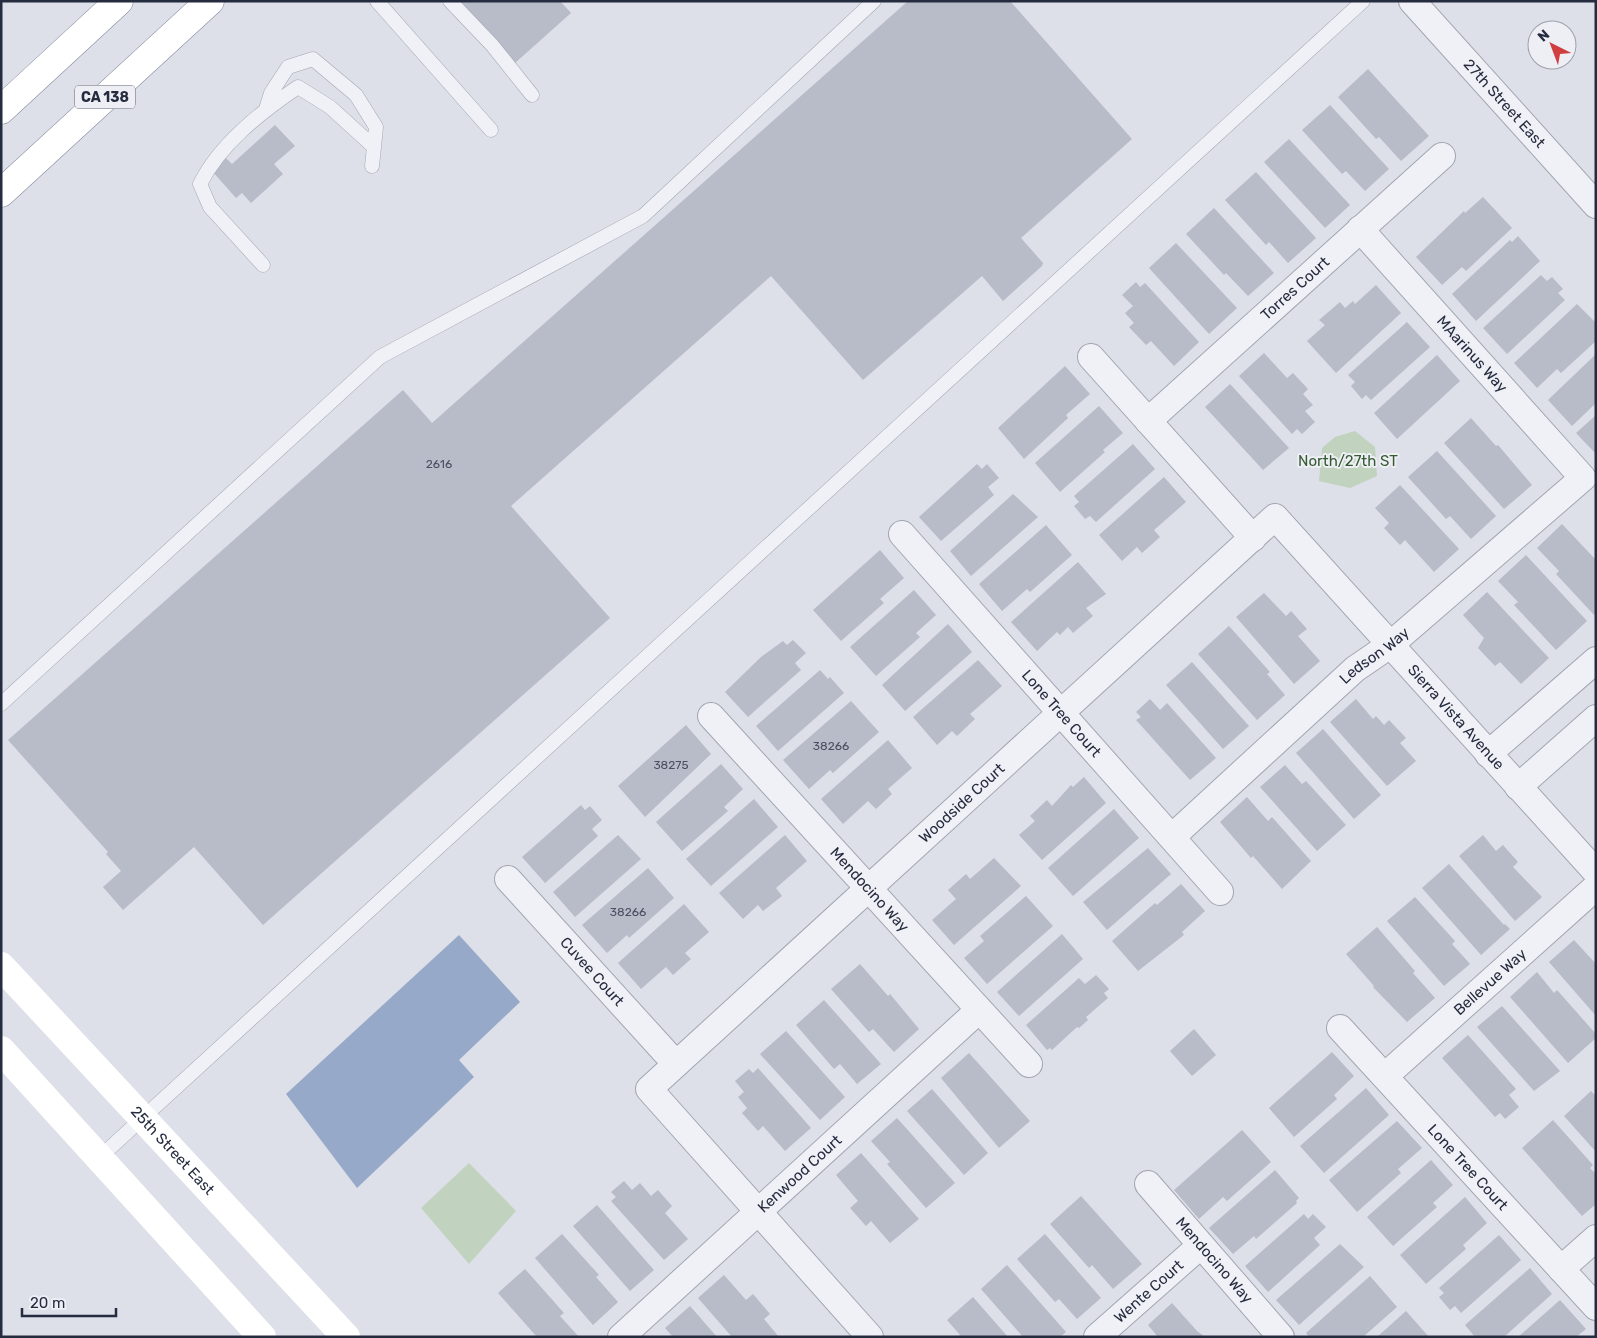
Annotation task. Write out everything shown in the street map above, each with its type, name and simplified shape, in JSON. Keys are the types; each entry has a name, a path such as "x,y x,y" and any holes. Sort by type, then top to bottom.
{"main road":[{"path":"1,110 119,1"},
{"name":"CA 138","path":"1,193 210,1"},
{"name":"25th Street East","path":"1,966 346,1337"},
{"path":"1,1050 262,1337"}],"street":[{"name":"27th Street East","path":"1412,1 1596,205"},
{"name":"Torres Court","path":"1148,421 1442,156"},
{"name":"MAarinus Way","path":"1360,229 1584,478"},
{"path":"1091,357 1252,538"},
{"name":"Ledson Way","path":"1172,837 1355,669 1390,645 1584,478"},
{"name":"Woodside Court","path":"758,1211 650,1089 1275,518"},
{"name":"Sierra Vista Avenue","path":"1275,518 1596,872"},
{"name":"Lone Tree Court","path":"902,534 1220,892"},
{"path":"1488,754 1596,660"},
{"name":"Mendocino Way","path":"711,716 1028,1064"},
{"path":"1518,787 1596,718"},
{"name":"Cuvee Court","path":"508,879 676,1064"},
{"name":"Bellevue Way","path":"1385,1076 1596,887"},
{"name":"Kenwood Court","path":"621,1337 979,1010"},
{"name":"Lone Tree Court","path":"1340,1028 1596,1307"},
{"name":"Mendocino Way","path":"1148,1184 1281,1337"},
{"path":"758,1211 870,1337"},
{"path":"1561,1269 1596,1238"},
{"name":"Wente Court","path":"1097,1337 1200,1246"}],"lane":[{"path":"377,1 491,130"},
{"path":"450,1 492,45 532,95"},
{"path":"1,704 380,357 643,216 874,1"},
{"path":"99,1158 1364,1"},
{"path":"266,109 271,93 288,67 313,59 356,95 376,127 372,166"},
{"path":"263,265 210,207 200,184 210,164 266,109 298,87 330,108 374,147"}],"green space":[{"name":"North/27th ST","path":"1355,431 1375,447 1377,476 1350,488 1319,481 1322,448 1335,437"},
{"path":"469,1163 516,1211 469,1264 421,1208"}],"water":[{"path":"459,935 520,1002 459,1060 474,1077 357,1188 286,1094"}],"building":[{"path":"460,1 560,1 571,13 515,63"},
{"path":"908,1 1010,1 1132,139 1021,238 1043,263 1042,266 1003,301 982,276 863,380 771,276 511,506 610,618 263,925 194,847 123,910 103,887 121,871 106,854 108,852 8,740 403,390 432,423"},
{"path":"1368,69 1429,136 1401,161 1379,137 1376,139 1338,97"},
{"path":"1330,105 1389,169 1365,191 1346,171 1342,174 1302,130"},
{"path":"275,125 295,146 274,164 283,174 251,203 242,193 236,198 212,171 226,158 232,164"},
{"path":"1289,139 1350,205 1325,228 1264,162"},
{"path":"1256,172 1316,238 1288,263 1269,242 1266,245 1225,200"},
{"path":"1483,197 1512,228 1466,271 1462,267 1442,285 1416,257 1464,211 1465,213"},
{"path":"1214,208 1274,273 1248,296 1226,273 1224,275 1186,234"},
{"path":"1518,236 1540,261 1476,321 1452,294 1510,240 1512,242"},
{"path":"1176,243 1237,308 1209,334 1149,268"},
{"path":"1541,275 1547,281 1552,277 1563,289 1558,293 1565,300 1507,354 1483,328"},
{"path":"1136,282 1140,287 1145,283 1199,342 1174,366 1151,341 1146,345 1129,327 1134,323 1125,313 1133,306 1122,295"},
{"path":"1376,285 1401,313 1336,373 1307,341 1325,325 1319,320 1340,302 1345,308 1353,301 1355,304"},
{"path":"1577,304 1596,323 1596,341 1561,373 1557,369 1537,388 1514,363"},
{"path":"1407,322 1430,347 1371,400 1366,395 1362,399 1351,386 1355,382 1348,375"},
{"path":"1264,353 1287,378 1293,373 1308,389 1303,394 1313,405 1305,411 1315,422 1302,434 1297,429 1292,434 1239,376"},
{"path":"1596,354 1596,403 1572,426 1548,400"},
{"path":"1437,355 1460,381 1397,439 1374,413"},
{"path":"1065,366 1090,394 1066,415 1068,418 1024,459 998,428"},
{"path":"1230,384 1289,448 1263,470 1205,407"},
{"path":"1099,406 1123,433 1103,450 1105,452 1060,492 1035,463"},
{"path":"1596,415 1596,454 1576,433"},
{"path":"1471,418 1496,446 1498,445 1532,485 1504,509 1444,443"},
{"path":"1133,444 1155,469 1096,522 1090,516 1085,519 1074,506 1079,502 1074,496"},
{"path":"1437,451 1496,516 1471,539 1450,516 1446,519 1408,477"},
{"path":"977,464 982,469 987,464 999,478 988,487 994,495 941,541 919,517"},
{"path":"1164,477 1186,502 1154,530 1160,537 1142,553 1137,547 1122,561 1099,535"},
{"path":"1400,485 1459,549 1434,572 1405,540 1400,545 1384,528 1389,523 1375,508"},
{"path":"1013,494 1038,517 971,576 950,551"},
{"path":"1562,524 1596,560 1596,613 1594,615 1556,574 1559,571 1537,548"},
{"path":"1046,525 1072,555 1030,592 1027,589 1002,611 979,584"},
{"path":"880,550 904,578 880,599 884,603 841,641 813,610"},
{"path":"1526,555 1587,621 1556,650 1514,605 1518,602 1498,581"},
{"path":"1078,562 1106,594 1086,608 1093,616 1073,633 1068,627 1060,635 1057,632 1037,651 1011,622"},
{"path":"914,590 936,615 916,633 920,637 876,676 850,647"},
{"path":"1487,592 1549,658 1521,684 1500,662 1495,666 1478,648 1484,638 1463,615"},
{"path":"1264,593 1286,616 1291,611 1307,629 1298,636 1320,661 1294,684 1236,617"},
{"path":"948,624 972,652 905,711 882,685"},
{"path":"1229,626 1270,672 1267,674 1285,695 1257,720 1198,654"},
{"path":"793,640 806,653 795,663 801,670 748,717 725,692 761,657 783,641 787,645"},
{"path":"978,660 1002,686 970,714 975,719 957,736 952,731 937,745 913,717"},
{"path":"1192,662 1249,726 1223,749 1166,685"},
{"path":"820,670 828,679 830,677 844,693 778,751 756,726"},
{"path":"1150,699 1160,710 1167,703 1216,758 1190,780 1136,720 1141,717 1136,712"},
{"path":"1356,699 1373,719 1376,716 1384,725 1389,720 1406,738 1400,743 1416,761 1387,786 1330,722"},
{"path":"851,701 879,732 833,773 830,770 809,789 783,760"},
{"path":"686,725 711,754 645,817 618,786"},
{"path":"1323,729 1381,795 1354,819 1296,753"},
{"path":"888,740 912,768 888,789 892,794 876,809 868,801 843,824 821,799"},
{"path":"721,764 743,789 724,807 728,811 682,851 656,822"},
{"path":"1285,765 1302,784 1306,781 1346,825 1317,851 1260,787"},
{"path":"1084,777 1106,803 1042,860 1019,835 1035,821 1030,816 1047,800 1052,806 1071,785 1073,787"},
{"path":"1247,797 1268,821 1272,817 1311,861 1282,889 1253,856 1251,858 1220,822"},
{"path":"754,799 778,827 711,886 686,859"},
{"path":"581,805 585,810 590,806 602,820 592,829 598,836 545,883 522,857"},
{"path":"1114,809 1139,838 1073,896 1048,868"},
{"path":"618,835 641,859 575,917 553,892"},
{"path":"785,835 807,861 776,888 782,896 763,911 758,905 743,919 719,893"},
{"path":"1483,835 1496,851 1503,845 1518,862 1513,867 1542,897 1515,921 1459,856"},
{"path":"1148,848 1171,874 1107,930 1083,902"},
{"path":"994,858 1021,886 954,945 932,920 956,899 948,890 966,874 970,879"},
{"path":"1449,864 1504,925 1510,929 1481,955 1422,888"},
{"path":"648,868 674,898 629,938 627,935 607,953 582,925"},
{"path":"1181,884 1205,911 1182,932 1184,935 1138,971 1112,941 1155,903 1157,905"},
{"path":"1026,896 1053,926 987,984 964,958 984,941 980,936"},
{"path":"1415,897 1455,941 1452,944 1470,964 1444,986 1387,921"},
{"path":"684,904 709,932 685,953 691,959 673,975 666,967 641,989 618,963"},
{"path":"1377,927 1415,971 1413,973 1435,998 1407,1022 1373,987 1346,954"},
{"path":"1062,934 1083,959 1019,1016 997,992"},
{"path":"1574,940 1596,964 1596,1016 1549,962"},
{"path":"860,964 888,996 890,994 919,1029 894,1052 873,1029 869,1032 831,989"},
{"path":"1537,972 1554,993 1557,990 1596,1034 1596,1038 1568,1063 1510,997"},
{"path":"1096,975 1109,989 1104,993 1108,998 1086,1017 1088,1020 1079,1028 1077,1027 1052,1050 1050,1048 1047,1050 1026,1025 1079,978 1085,984"},
{"path":"824,1000 881,1064 857,1084 840,1064 834,1069 796,1025"},
{"path":"1502,1006 1560,1071 1534,1091 1477,1027"},
{"path":"1194,1029 1216,1055 1192,1076 1170,1051"},
{"path":"786,1031 845,1097 820,1120 760,1054"},
{"path":"1468,1035 1516,1089 1509,1095 1519,1107 1505,1119 1500,1113 1495,1117 1442,1058"},
{"path":"1332,1052 1354,1076 1334,1095 1337,1099 1294,1137 1269,1108"},
{"path":"969,1053 1030,1121 999,1148 941,1078"},
{"path":"758,1068 811,1128 785,1151 763,1126 758,1131 742,1113 747,1108 738,1097 744,1092 735,1081 749,1069 753,1073"},
{"path":"1366,1088 1389,1115 1324,1173 1300,1146"},
{"path":"932,1089 988,1153 964,1175 907,1111"},
{"path":"1591,1091 1596,1096 1596,1152 1564,1116"},
{"path":"897,1118 955,1183 926,1208 887,1164 890,1162 871,1141"},
{"path":"1553,1120 1593,1165 1590,1168 1596,1174 1596,1204 1582,1216 1522,1148"},
{"path":"1397,1121 1422,1148 1398,1169 1401,1173 1357,1212 1329,1180"},
{"path":"1242,1130 1271,1162 1227,1201 1223,1197 1199,1219 1174,1190"},
{"path":"861,1153 919,1219 890,1243 871,1221 866,1226 850,1208 858,1201 836,1175"},
{"path":"1431,1160 1453,1185 1433,1203 1437,1207 1393,1246 1367,1217"},
{"path":"1275,1170 1299,1198 1296,1201 1297,1203 1256,1239 1254,1236 1233,1254 1209,1228"},
{"path":"624,1181 632,1190 640,1183 651,1196 658,1190 672,1206 665,1213 688,1239 664,1260 611,1201 616,1197 611,1192"},
{"path":"1081,1196 1142,1264 1113,1289 1092,1265 1089,1268 1050,1224"},
{"path":"1465,1197 1487,1223 1463,1245 1466,1249 1426,1284 1400,1255"},
{"path":"597,1205 654,1270 630,1291 573,1226"},
{"path":"1304,1214 1308,1219 1313,1214 1326,1227 1314,1238 1320,1245 1268,1292 1245,1266"},
{"path":"562,1234 599,1275 596,1277 618,1302 593,1325 535,1258"},
{"path":"1045,1234 1101,1298 1077,1319 1059,1299 1055,1302 1017,1259"},
{"path":"1499,1235 1521,1260 1461,1313 1455,1306 1450,1310 1439,1297 1444,1293 1439,1288"},
{"path":"1340,1244 1364,1267 1299,1325 1276,1300"},
{"path":"1007,1265 1066,1332 1060,1337 1023,1337 981,1289"},
{"path":"1530,1268 1552,1294 1504,1337 1475,1337 1465,1325"},
{"path":"525,1269 564,1313 560,1316 579,1337 537,1337 498,1293"},
{"path":"724,1275 746,1300 753,1294 770,1314 764,1319 779,1337 732,1337 698,1298"},
{"path":"1370,1276 1397,1307 1363,1337 1309,1337 1306,1333"},
{"path":"973,1297 1008,1337 957,1337 960,1335 947,1320"},
{"path":"1560,1300 1586,1329 1576,1337 1518,1337"},
{"path":"1172,1303 1197,1331 1205,1337 1158,1337 1148,1325"},
{"path":"690,1306 717,1337 673,1337 665,1328"},
{"path":"1406,1311 1429,1337 1377,1337"}]}
